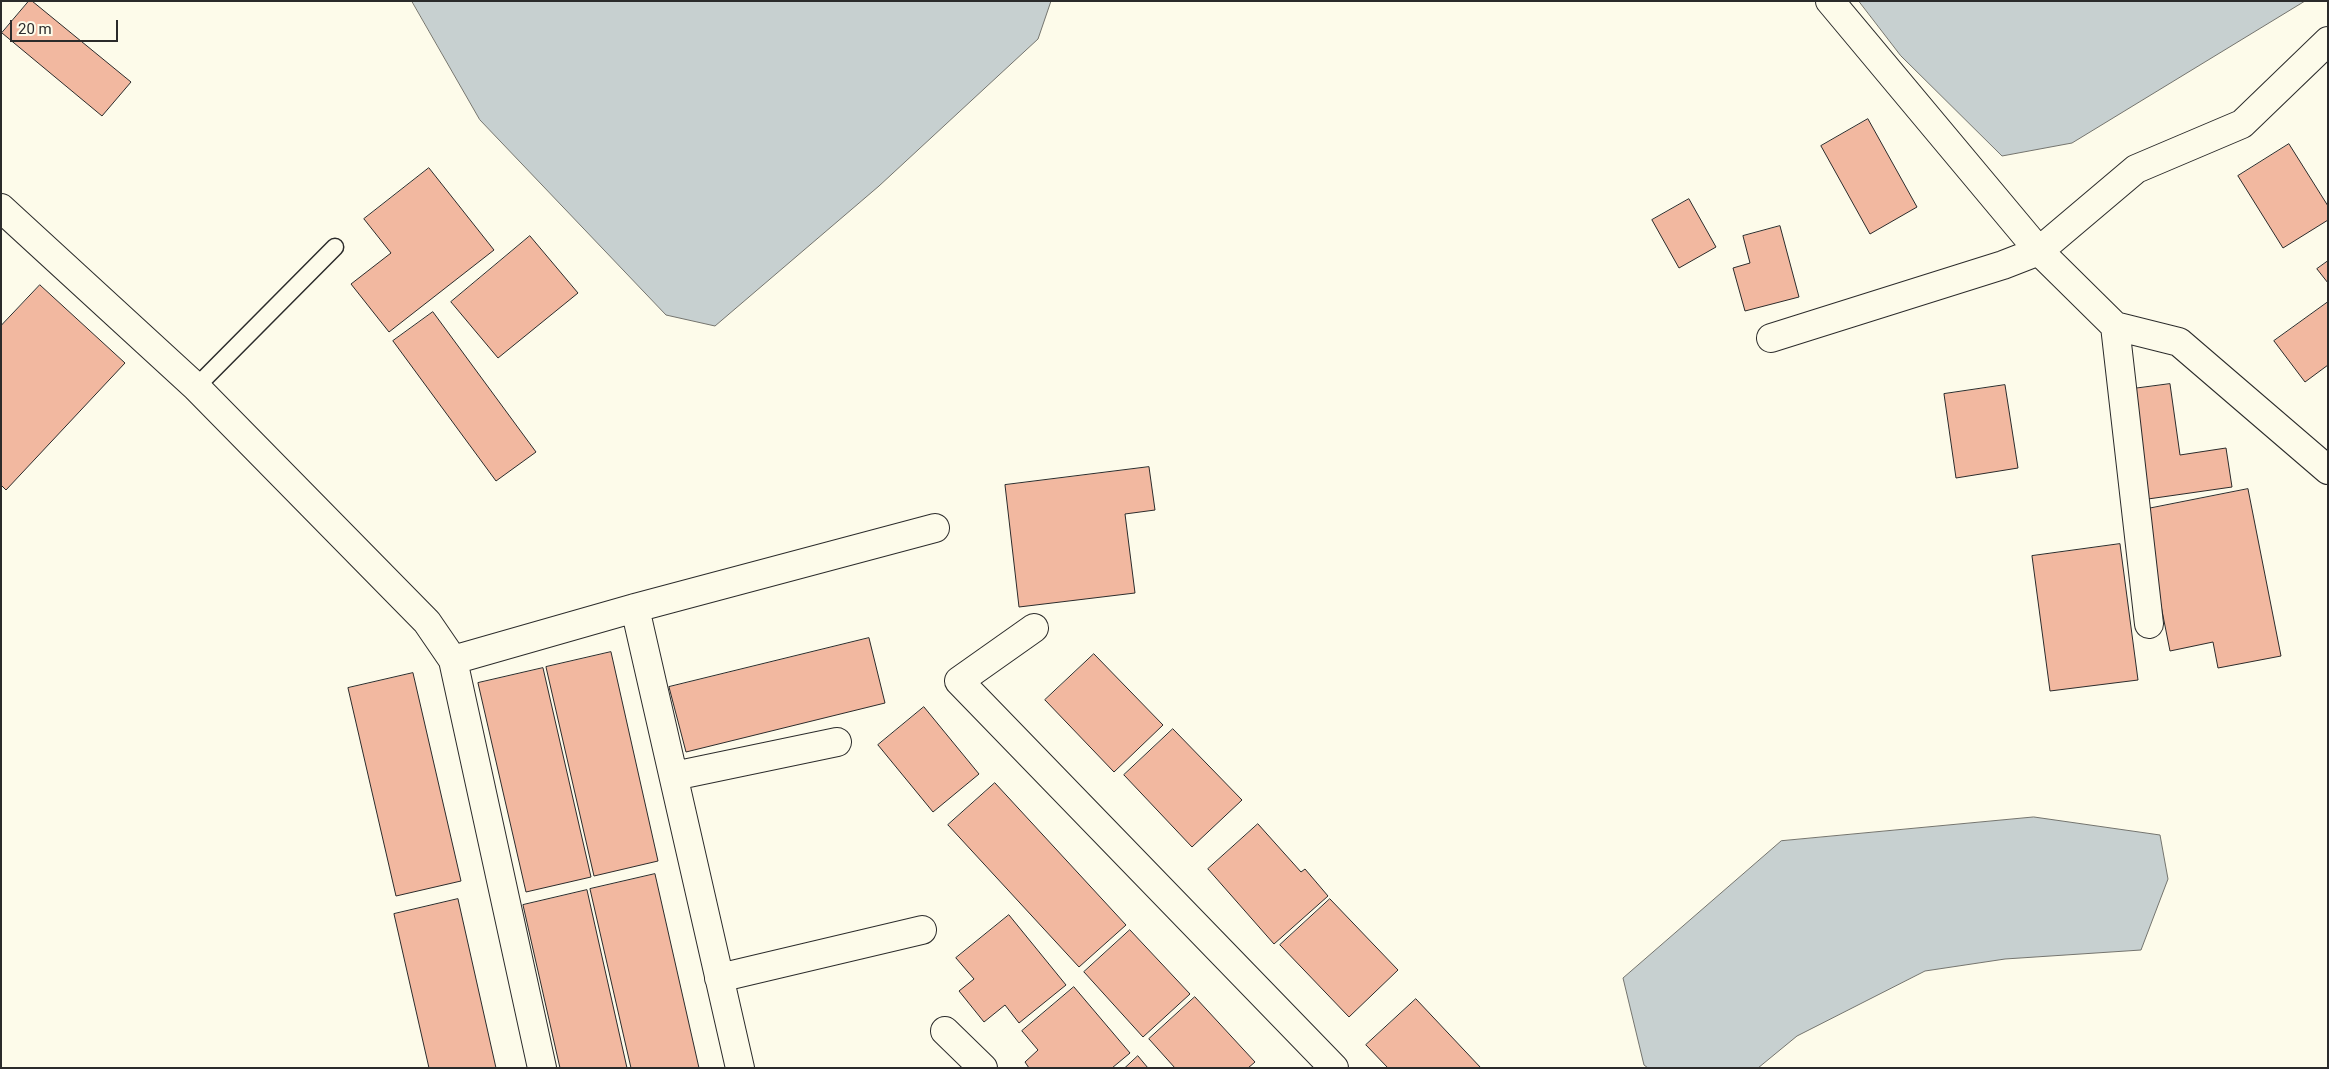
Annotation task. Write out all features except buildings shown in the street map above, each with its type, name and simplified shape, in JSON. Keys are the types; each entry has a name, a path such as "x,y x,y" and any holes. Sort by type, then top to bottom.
{"street":[{"path":"1830,1 2039,251 2115,326 2180,342 2328,470"},
{"path":"1771,338 2003,265 2039,251 2136,169 2242,124 2328,41"},
{"path":"1,208 196,387 427,622 453,660 542,1068"},
{"path":"2115,326 2149,624"},
{"path":"453,660 635,608 935,528"},
{"path":"635,608 740,1068"},
{"path":"1034,628 959,681 1334,1068"},
{"path":"674,776 837,742"},
{"path":"719,978 922,930"},
{"path":"946,1031 983,1068"}],"lane":[{"path":"196,387 335,246"}],"shaded area":[{"path":"412,1 1051,1 1038,39 879,186 715,326 666,315 480,120"},
{"path":"1859,1 2305,1 2072,143 2002,156 1901,56"},
{"path":"2034,817 2160,835 2168,879 2141,950 2005,959 1925,971 1797,1036 1758,1068 1648,1068 1644,1065 1623,978 1781,841"}]}
